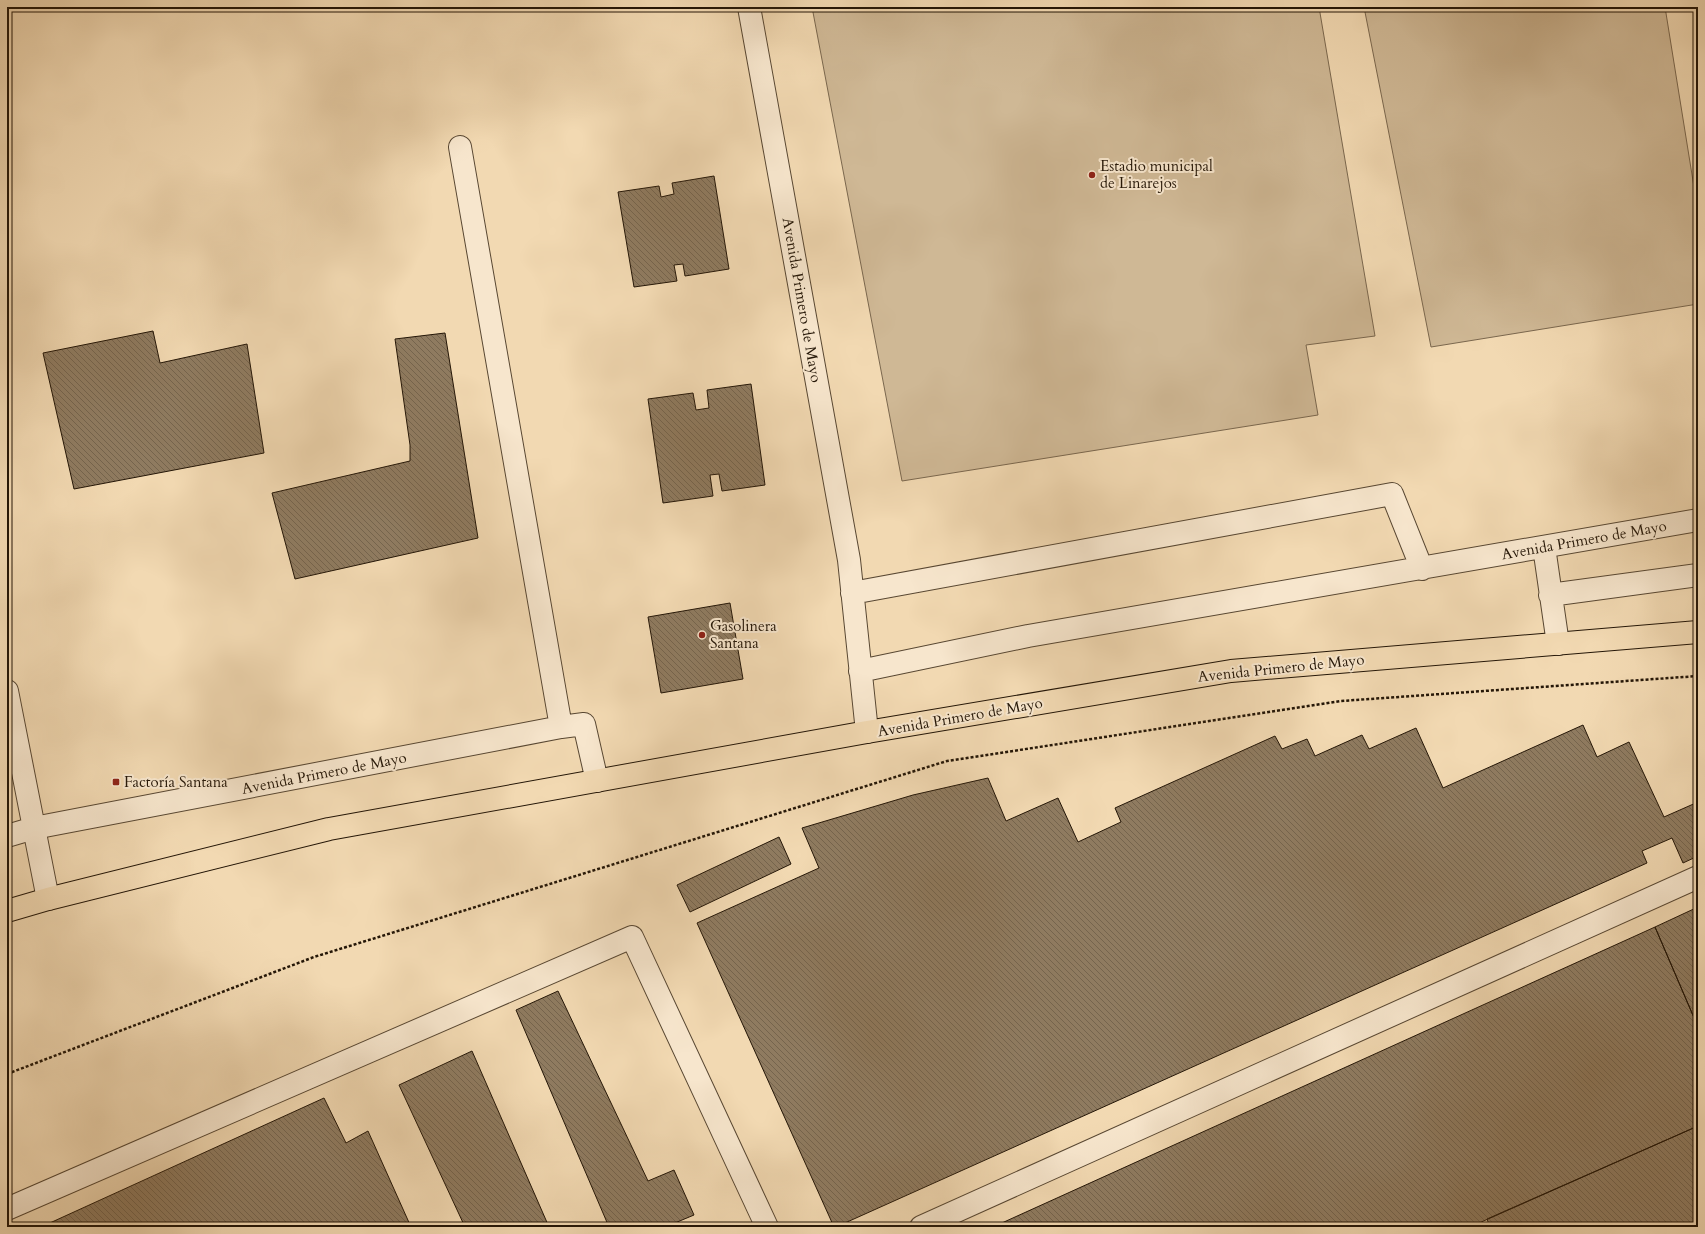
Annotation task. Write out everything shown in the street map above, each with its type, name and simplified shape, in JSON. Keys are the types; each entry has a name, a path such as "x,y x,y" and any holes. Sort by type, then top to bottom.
{"main road":[{"name":"Avenida Primero de Mayo","path":"7,912 48,899 328,829 867,732 1231,671 1698,632"}],"street":[{"name":"Avenida Primero de Mayo","path":"749,7 849,560 867,732"},
{"path":"460,146 561,727"},
{"path":"852,592 1392,494 1422,569"},
{"name":"Avenida Primero de Mayo","path":"860,671 1028,636 1698,520"},
{"path":"1544,547 1558,644"},
{"path":"1550,595 1698,575"},
{"path":"7,691 48,899"},
{"name":"Avenida Primero de Mayo","path":"7,836 34,828 561,727 584,724 597,781"},
{"path":"921,1227 1698,877"},
{"path":"7,1209 632,937 767,1227"}],"path":[{"path":"7,1074 314,957 947,761 1340,701 1698,676"}],"shaded area":[{"name":"Estadio municipal de Linarejos","path":"812,7 1319,7 1375,336 1306,345 1318,415 902,481"},
{"path":"1364,7 1665,7 1698,212 1698,304 1431,347"}],"building":[{"path":"714,176 729,269 685,276 683,264 674,265 677,281 634,287 618,192 659,186 661,197 674,194 672,183"},
{"path":"153,331 160,363 247,344 264,453 74,489 43,353"},
{"path":"445,333 478,538 295,579 272,493 410,461 410,445 395,339"},
{"path":"751,384 765,485 722,491 719,474 710,475 713,496 663,503 648,399 693,393 696,410 709,408 707,390"},
{"path":"730,603 743,679 661,693 648,617"},
{"path":"1583,725 1597,757 1629,742 1664,817 1698,802 1698,856 1683,863 1672,838 1642,851 1647,863 836,1227 834,1227 697,923 819,868 802,828 913,795 988,778 1006,821 1058,798 1078,842 1121,822 1115,808 1275,736 1282,749 1307,739 1315,756 1362,735 1369,749 1416,728 1443,788"},
{"path":"779,837 791,864 690,912 677,885"},
{"path":"1698,907 1698,1027 1655,927"},
{"path":"1655,927 1698,1027 1698,1126 1470,1227 993,1227"},
{"path":"558,991 648,1181 674,1170 694,1215 670,1225 671,1227 609,1227 516,1010"},
{"path":"472,1051 549,1227 465,1227 399,1085"},
{"path":"324,1098 346,1143 368,1131 411,1227 41,1227"},
{"path":"1698,1126 1698,1221 1685,1227 1490,1227 1487,1219"}],"place":[{"name":"Estadio municipal de Linarejos","path":"1092,175"},
{"name":"Gasolinera Santana","path":"702,635"},
{"name":"Factoría Santana","path":"116,782"}]}
